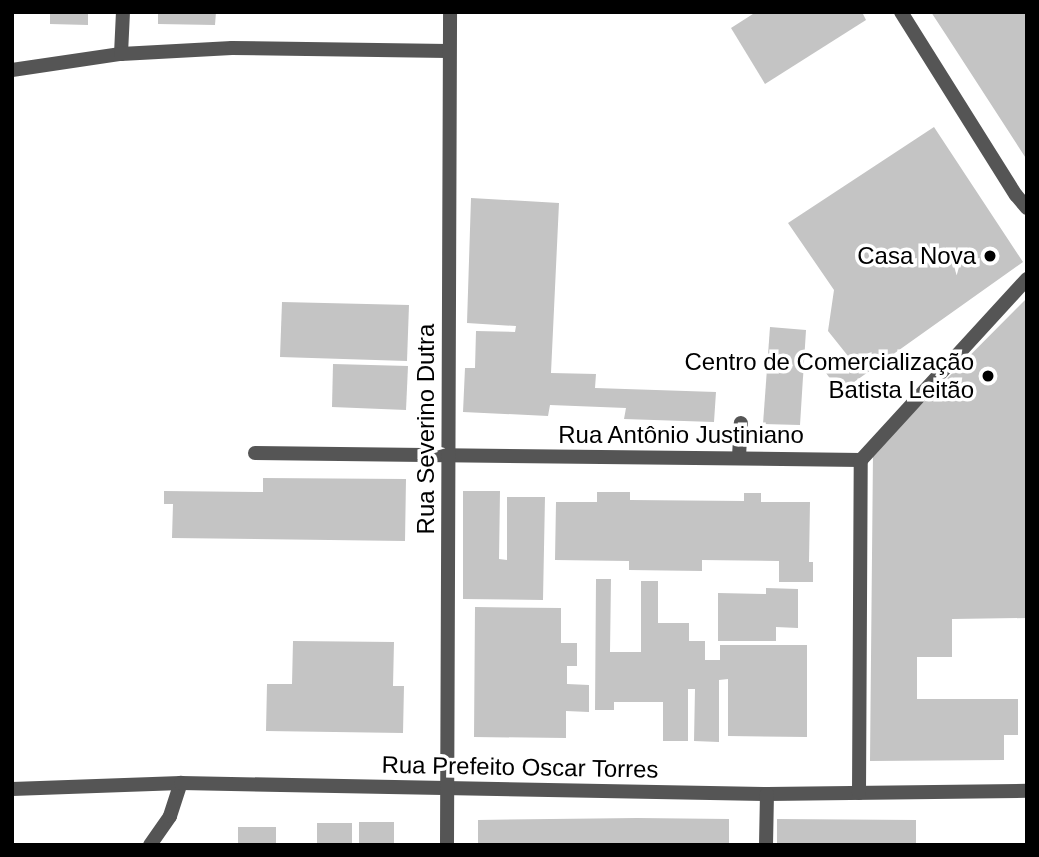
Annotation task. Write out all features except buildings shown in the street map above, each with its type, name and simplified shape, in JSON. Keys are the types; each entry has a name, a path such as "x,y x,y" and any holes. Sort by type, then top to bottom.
{"street":[{"path":"121,54 124,12"},
{"name":"Rua Severino Dutra","path":"447,845 450,12"},
{"path":"901,12 1027,208"},
{"path":"12,70 121,54 232,48 448,51"},
{"path":"859,793 861,460 1027,279"},
{"path":"739,457 741,423"},
{"name":"Rua Antônio Justiniano","path":"255,453 861,460"},
{"path":"150,845 170,816 181,783"},
{"name":"Rua Prefeito Oscar Torres","path":"12,789 181,783 767,794 1027,791"},
{"path":"766,845 767,794"}],"place":[{"name":"Casa Nova","path":"990,256"},
{"name":"Centro de Comercialização Batista Leitão","path":"988,376"}]}
